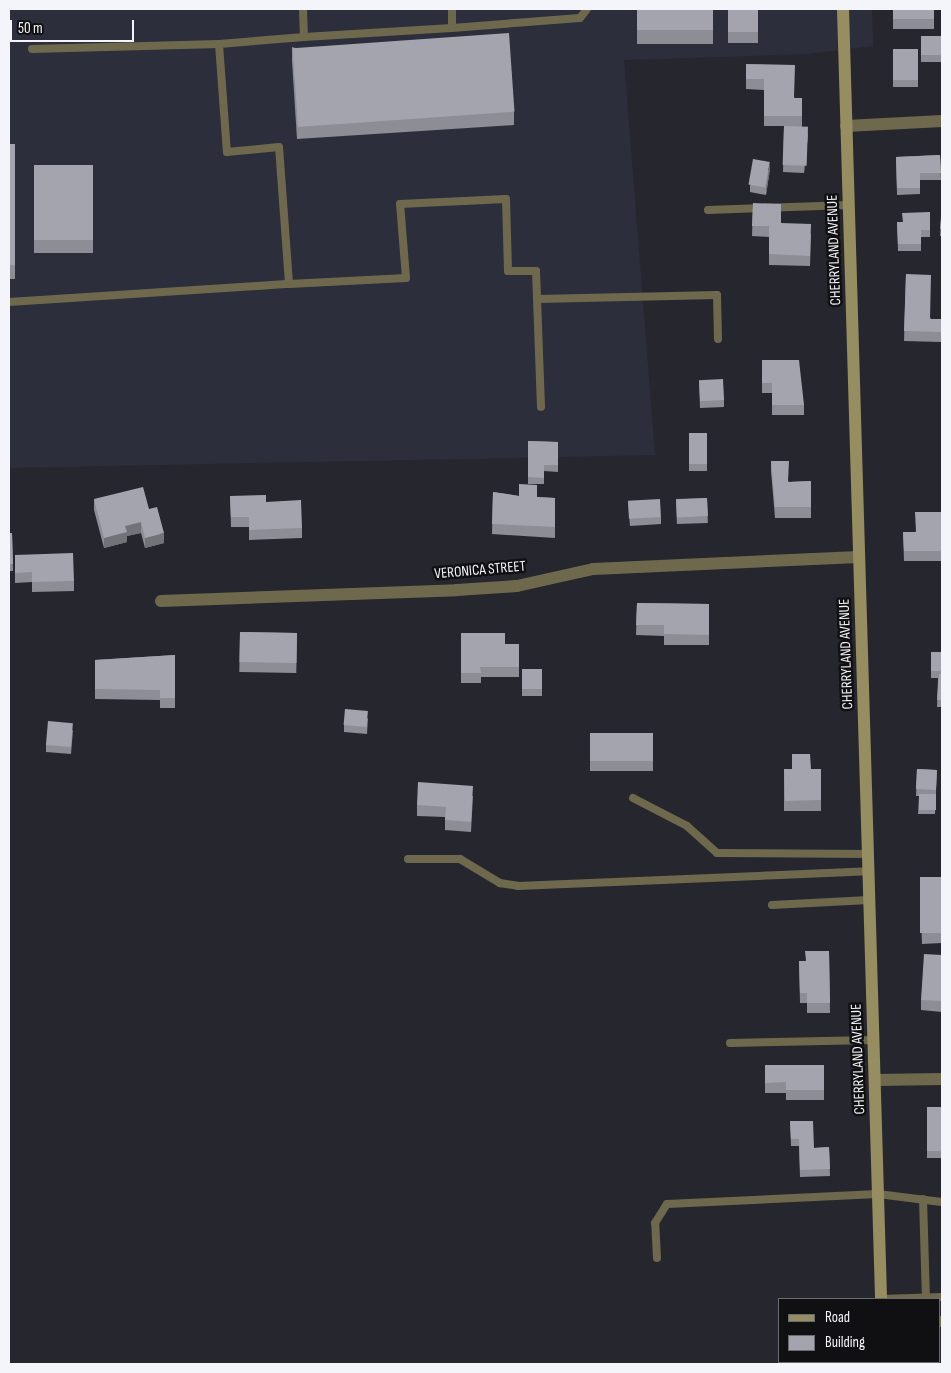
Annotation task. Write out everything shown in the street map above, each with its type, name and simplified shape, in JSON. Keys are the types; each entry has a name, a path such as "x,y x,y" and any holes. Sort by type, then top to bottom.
{"street":[{"name":"CHERRYLAND AVENUE","path":"843,9 881,1298"},
{"path":"846,126 942,121"},
{"name":"VERONICA STREET","path":"162,601 491,588 592,569 859,557"},
{"path":"875,1080 942,1079"}],"lane":[{"path":"303,9 304,37"},
{"path":"452,9 452,28"},
{"path":"32,49 219,44 452,28 580,18 587,9"},
{"path":"219,44 227,152 279,147 289,284"},
{"path":"9,302 406,278 400,204 506,199 508,271 536,271 541,407"},
{"path":"708,210 849,205"},
{"path":"537,299 717,295 718,339"},
{"path":"633,798 687,826 717,853 868,854"},
{"path":"408,859 460,859 500,883 518,886 869,871"},
{"path":"772,904 870,900"},
{"path":"730,1043 874,1040"},
{"path":"657,1258 655,1223 667,1204 878,1194 942,1202"},
{"path":"923,1199 925,1298 942,1297"}],"shaded area":[{"path":"9,9 872,9 873,46 807,54 624,60 655,455 9,468"}],"building":[{"path":"637,9 713,9 713,30 637,30"},
{"path":"728,9 758,9 758,32 728,32"},
{"path":"893,9 934,9 934,19 893,19"},
{"path":"509,33 515,112 298,127 293,48"},
{"path":"921,36 942,36 942,55 921,55"},
{"path":"893,49 918,49 918,80 893,80"},
{"path":"746,64 795,65 794,98 802,98 802,116 764,116 764,79 746,79"},
{"path":"784,126 808,127 807,166 783,165"},
{"path":"9,144 15,144 15,265 9,265"},
{"path":"940,155 941,173 920,173 920,188 897,188 896,157"},
{"path":"753,159 770,162 765,188 748,185"},
{"path":"34,165 93,165 93,240 34,240"},
{"path":"753,203 781,204 781,223 811,224 810,256 769,254 769,226 752,226"},
{"path":"942,204 942,229 940,229"},
{"path":"930,212 930,230 921,230 921,244 898,244 897,222 903,222 902,213"},
{"path":"906,274 931,275 930,319 941,319 941,332 904,331"},
{"path":"762,360 799,360 804,405 772,405 772,383 762,383"},
{"path":"723,379 724,400 700,401 699,380"},
{"path":"689,433 707,433 707,464 689,464"},
{"path":"528,441 558,442 558,465 544,465 544,478 528,477"},
{"path":"771,461 789,461 788,482 811,481 811,507 775,507"},
{"path":"519,484 537,485 537,497 555,498 555,527 492,524 493,492 519,496"},
{"path":"143,487 149,509 157,507 164,533 145,538 141,522 125,526 127,532 104,538 94,499"},
{"path":"266,495 266,502 301,500 302,528 249,530 249,517 231,517 230,496"},
{"path":"707,498 708,516 677,518 676,500"},
{"path":"660,499 661,517 629,519 628,501"},
{"path":"915,512 942,512 942,551 904,551 903,532 916,532"},
{"path":"9,533 12,533 13,564 9,564"},
{"path":"73,553 74,581 32,582 32,572 15,573 15,555"},
{"path":"637,603 709,604 709,635 664,634 664,625 636,625"},
{"path":"240,632 297,633 296,663 239,662"},
{"path":"461,633 505,633 505,644 519,644 519,667 480,667 481,673 461,673"},
{"path":"931,652 942,652 942,671 931,671"},
{"path":"175,655 175,698 160,698 160,690 95,689 95,660"},
{"path":"522,669 542,669 542,689 522,689"},
{"path":"939,674 942,674 942,700 937,700"},
{"path":"345,709 368,711 367,727 344,725"},
{"path":"48,721 73,723 71,747 46,745"},
{"path":"590,733 653,733 653,761 590,761"},
{"path":"792,754 810,754 811,769 821,769 821,800 785,801 784,769 792,769"},
{"path":"917,769 937,770 936,790 916,789"},
{"path":"418,782 473,786 471,822 445,820 446,807 417,805"},
{"path":"919,794 936,794 936,810 919,810"},
{"path":"920,877 942,877 942,933 920,933"},
{"path":"805,951 829,951 830,1003 807,1003 807,993 800,993 799,961 806,961"},
{"path":"924,954 942,955 942,1001 921,1000"},
{"path":"765,1065 824,1065 824,1090 786,1090 786,1082 765,1083"},
{"path":"927,1107 942,1107 942,1151 927,1151"},
{"path":"790,1121 813,1121 814,1148 829,1147 830,1169 800,1170 799,1139 791,1139"}]}
